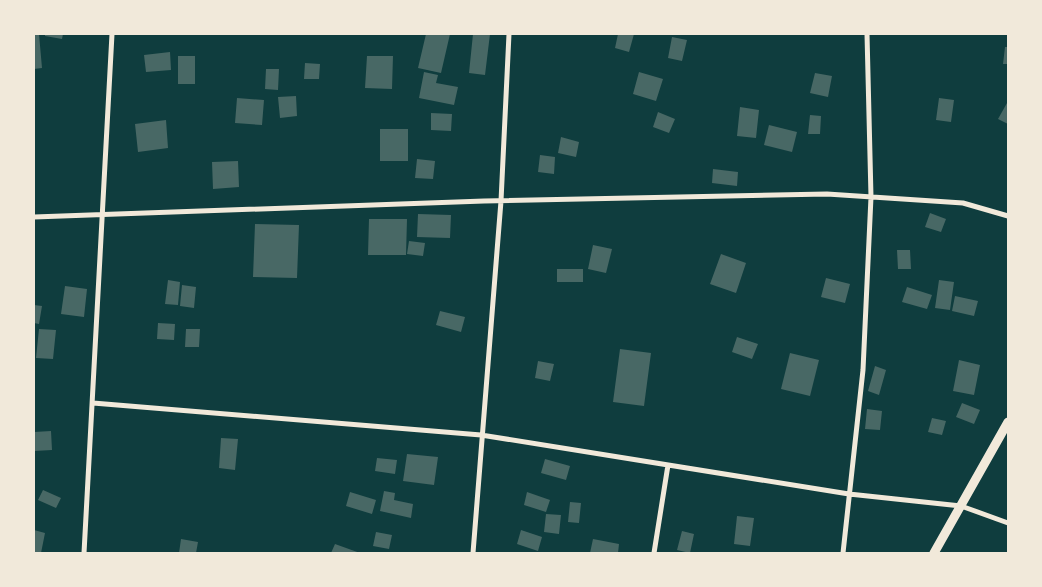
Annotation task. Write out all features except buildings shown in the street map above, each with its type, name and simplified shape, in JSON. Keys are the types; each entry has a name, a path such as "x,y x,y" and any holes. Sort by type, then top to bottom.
{"street":[{"path":"84,553 112,34"},
{"path":"473,553 481,435 502,201 508,34"},
{"path":"843,553 863,370 871,197 867,34"},
{"path":"34,217 502,201 827,194 963,203 1008,216"},
{"path":"92,403 481,435 850,494 960,506 1008,524"},
{"path":"934,553 1008,422"},
{"path":"654,553 668,465"}]}
